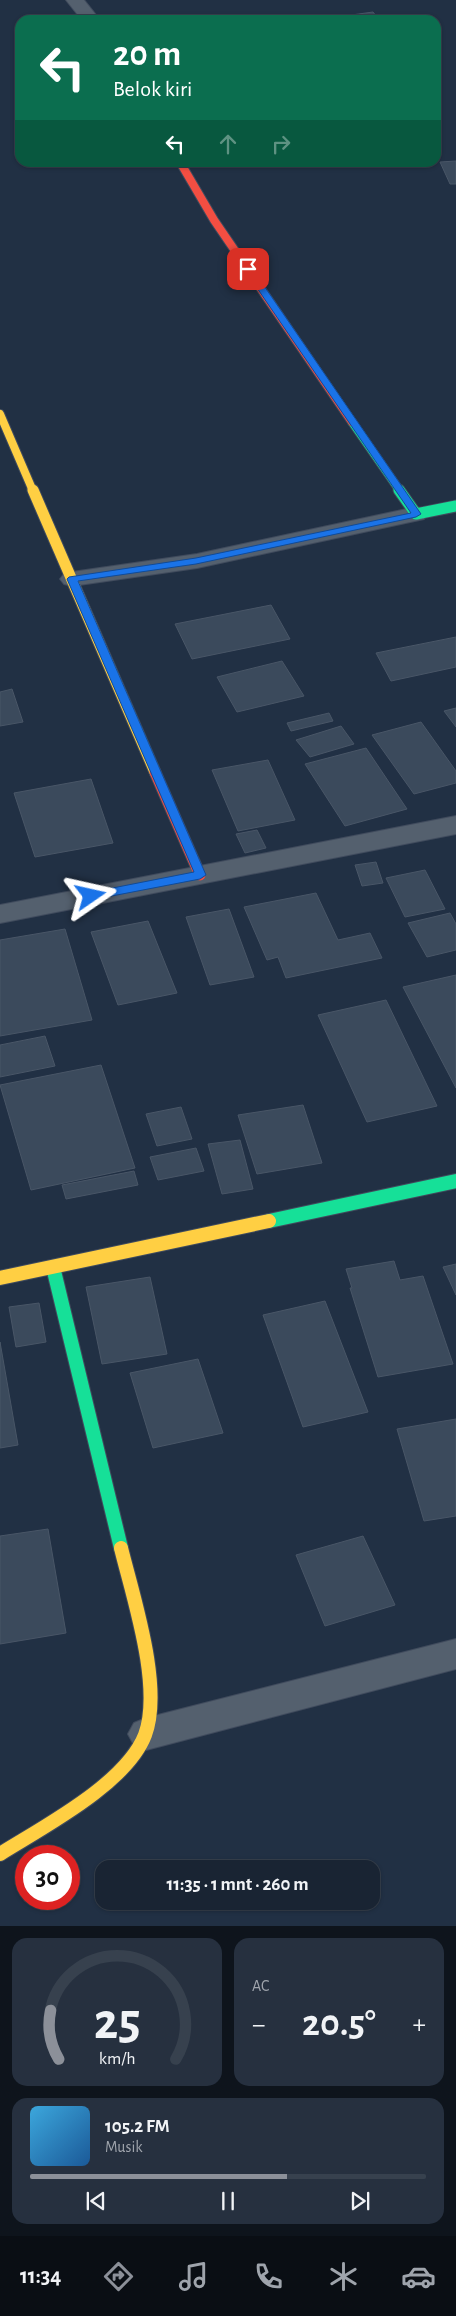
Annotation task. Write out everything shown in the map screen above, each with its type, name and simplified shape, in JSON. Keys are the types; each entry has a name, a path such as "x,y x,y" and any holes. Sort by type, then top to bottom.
{"street":[{"path":"75,0 87,15"},
{"path":"183,167 214,220 416,514"},
{"path":"0,414 200,875"},
{"path":"72,579 196,561 456,506"},
{"path":"0,914 456,825"},
{"path":"0,1278 456,1181"},
{"path":"0,1854 96,1792 133,1756 146,1734 150,1691 147,1654 52,1267"},
{"path":"146,1734 456,1654"}],"building":[{"path":"373,12 375,15 351,15"},
{"path":"456,161 456,184 450,184 441,162"},
{"path":"271,605 290,639 192,659 175,624"},
{"path":"456,637 456,667 391,681 376,653"},
{"path":"282,661 304,696 237,712 217,677"},
{"path":"12,689 23,722 0,726 0,692"},
{"path":"456,708 456,727 444,711"},
{"path":"329,713 333,721 291,731 287,723"},
{"path":"421,722 456,771 456,783 414,794 372,735"},
{"path":"341,726 354,744 310,757 296,740"},
{"path":"366,748 407,809 345,826 305,764"},
{"path":"268,760 295,820 238,831 212,770"},
{"path":"91,779 113,843 35,857 14,793"},
{"path":"257,830 266,848 245,853 236,834"},
{"path":"376,862 383,883 362,886 355,865"},
{"path":"425,870 445,909 405,917 386,878"},
{"path":"316,893 338,940 370,933 382,958 286,978 278,957 267,960 244,907"},
{"path":"229,909 254,977 210,985 186,917"},
{"path":"450,913 456,924 456,950 427,957 408,923"},
{"path":"148,921 177,993 118,1005 91,932"},
{"path":"65,929 92,1020 0,1036 0,940"},
{"path":"456,975 456,1088 403,987"},
{"path":"386,1000 437,1106 367,1122 318,1015"},
{"path":"45,1036 55,1066 0,1077 0,1045"},
{"path":"101,1065 135,1168 31,1190 0,1085"},
{"path":"303,1105 322,1163 257,1174 238,1115"},
{"path":"181,1107 192,1139 157,1146 146,1114"},
{"path":"240,1140 253,1189 222,1194 208,1144"},
{"path":"196,1148 204,1171 158,1180 150,1157"},
{"path":"134,1171 138,1185 66,1199 62,1185"},
{"path":"394,1261 400,1280 423,1276 453,1364 378,1377 350,1288 352,1288 346,1269"},
{"path":"456,1264 456,1295 443,1267"},
{"path":"150,1277 167,1354 102,1364 86,1287"},
{"path":"325,1301 368,1412 303,1427 263,1315"},
{"path":"39,1303 46,1342 16,1347 9,1307"},
{"path":"0,1342 18,1445 0,1448"},
{"path":"198,1359 223,1433 153,1448 130,1373"},
{"path":"456,1419 456,1516 424,1521 397,1429"},
{"path":"48,1529 66,1633 0,1644 0,1536"},
{"path":"363,1536 395,1605 325,1626 296,1555"}],"traffic: fast":[{"path":"352,422 416,514 456,506"},
{"path":"269,1221 456,1181"},
{"path":"53,1267 121,1548"}],"traffic: slow":[{"path":"0,414 155,772"},
{"path":"0,1278 269,1221"},
{"path":"0,1854 60,1817 102,1787 135,1753 145,1735 150,1717 148,1669 138,1616 121,1548"}],"traffic: jam":[{"path":"183,167 214,220 352,422"},
{"path":"155,772 200,875"}],"route":[{"path":"91,896 200,875 72,579 196,561 416,514 248,269"}]}
